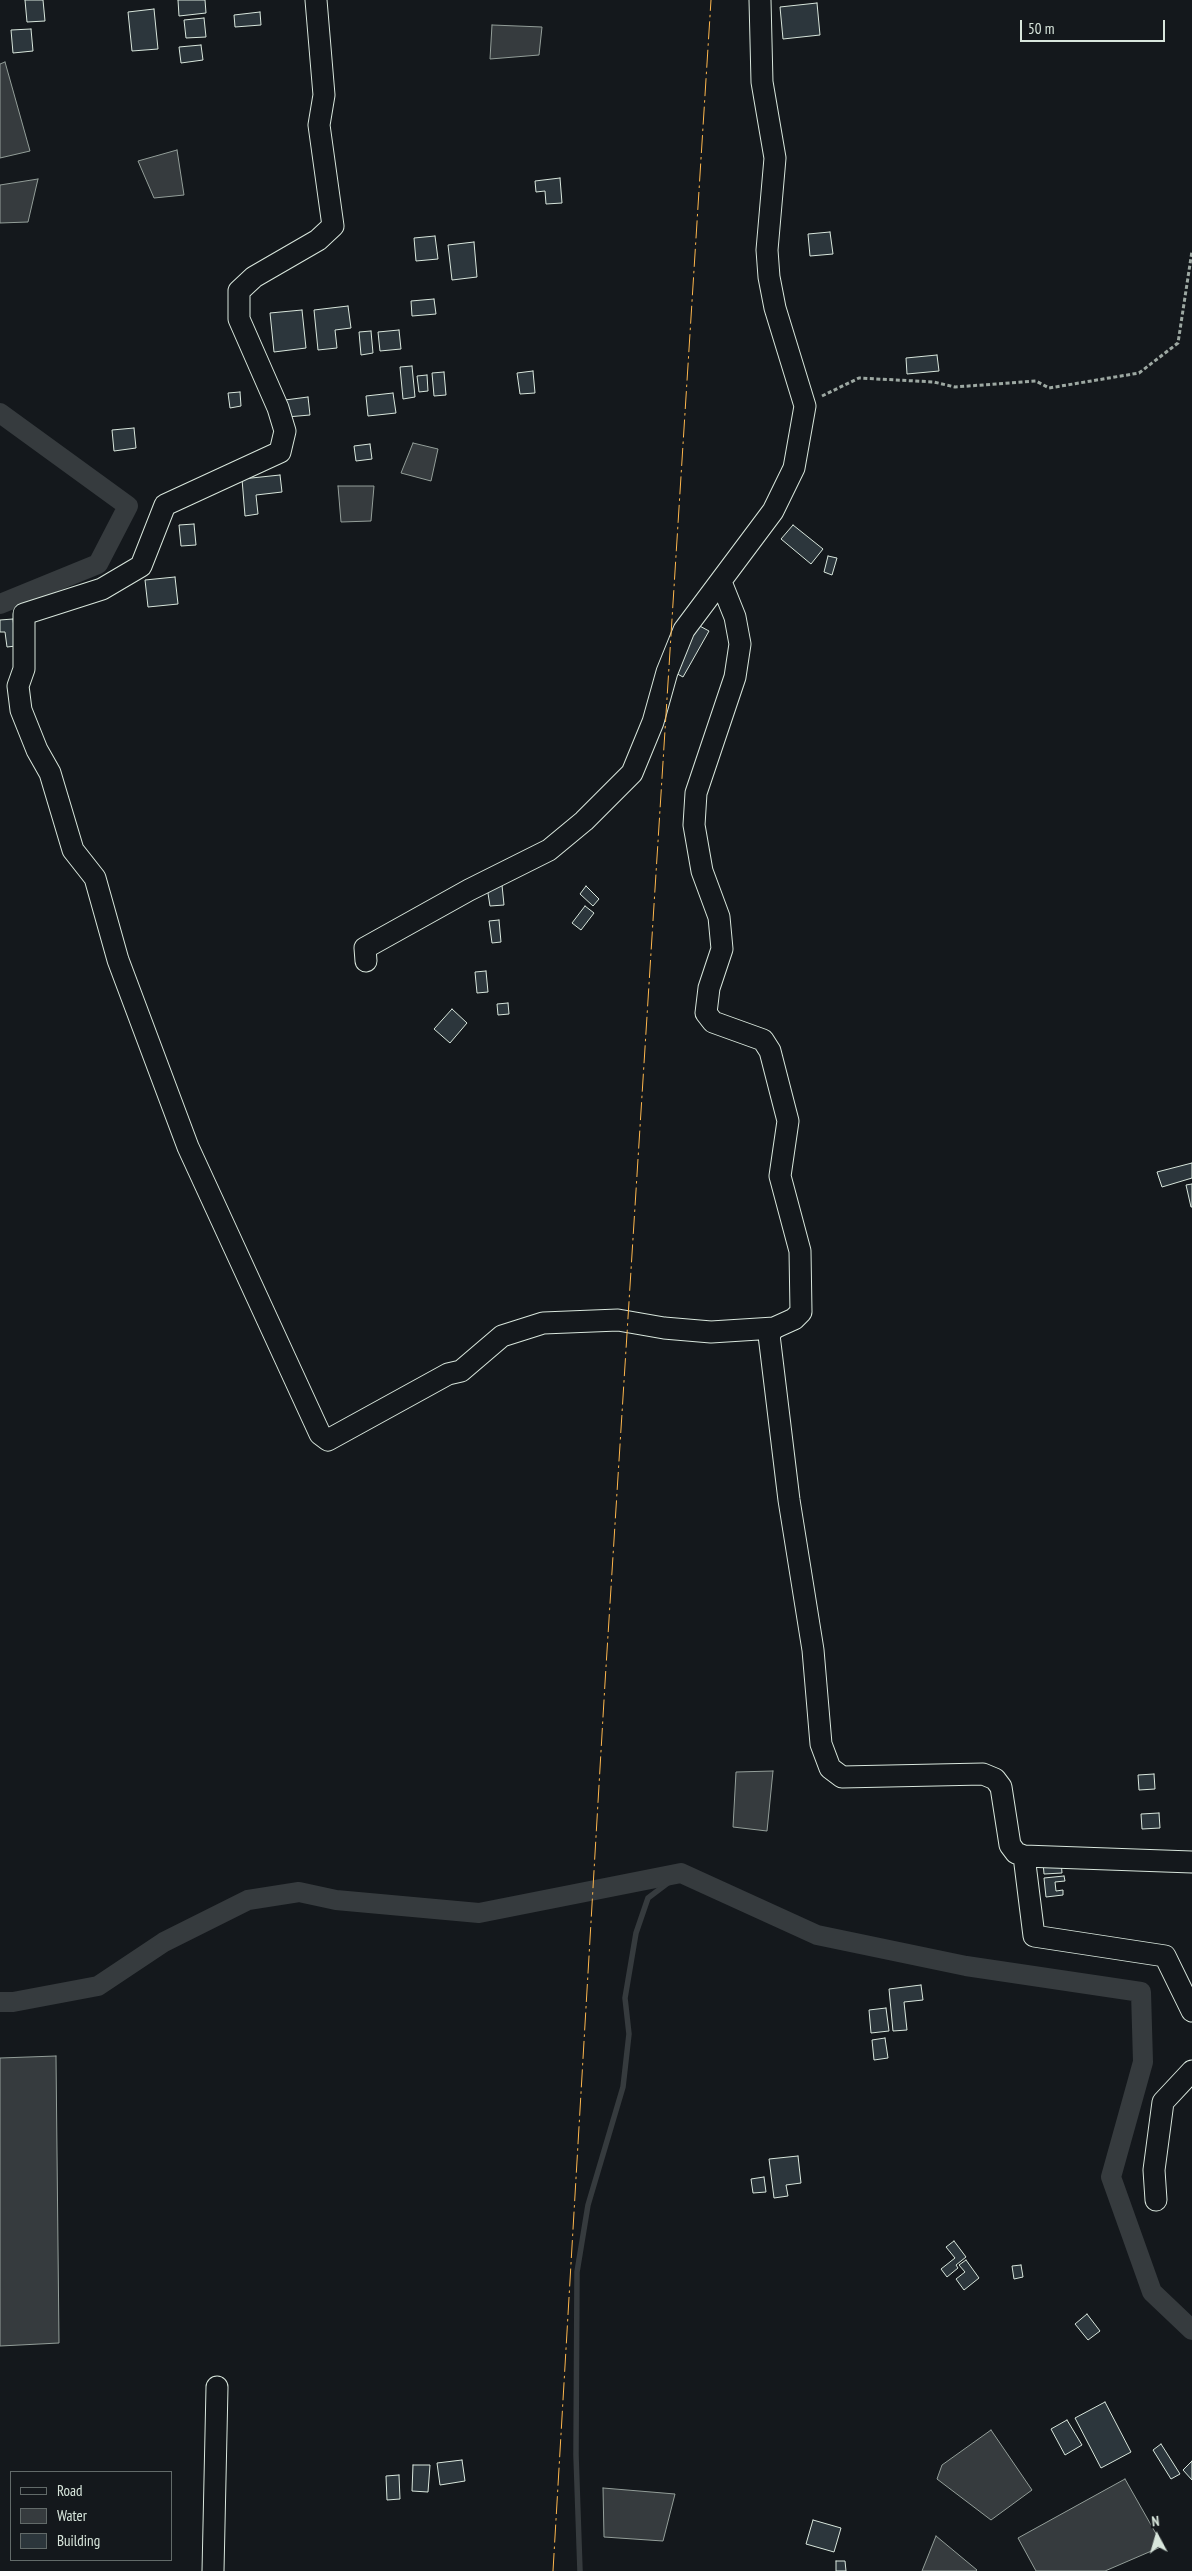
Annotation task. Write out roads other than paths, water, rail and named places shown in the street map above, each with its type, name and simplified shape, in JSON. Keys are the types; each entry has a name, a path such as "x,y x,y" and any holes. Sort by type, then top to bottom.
{"street":[{"path":"316,0 324,95 319,125 333,226 318,240 254,276 239,291 239,319 278,408 285,430 280,452 165,505 141,566 102,588 24,614 24,668 18,686 22,710 37,750 50,773 73,850 95,878 118,960 188,1147 320,1434 328,1440 448,1374 461,1371 502,1336 543,1323 618,1320 664,1328 711,1332 774,1328 794,1319 801,1312 800,1251 780,1176 788,1121 770,1051 763,1040 712,1022 706,1013 709,988 722,949 719,917 702,871 697,844 694,826 696,793 735,677 740,644 735,617 722,582"},
{"path":"366,961 365,948 469,890 549,850 584,821 632,773 654,722 667,672 684,630 722,582 773,511 794,468 805,406 775,308 769,276 767,250 775,158 762,82 760,0"},
{"path":"774,1328 770,1335 789,1500 813,1650 821,1744 830,1768 842,1777 984,1774 995,1779 1001,1787 1010,1845 1016,1853 1024,1856 1192,1862"},
{"path":"1024,1856 1034,1936 1165,1956 1168,1958 1192,2011"},
{"path":"1156,2200 1154,2170 1163,2102 1192,2071"},
{"path":"213,2571 217,2387"}],"water":[{"path":"492,25 542,27 539,55 490,59"},
{"path":"5,62 30,151 0,158 0,64"},
{"path":"177,150 184,195 154,198 138,161"},
{"path":"38,179 28,222 0,223 0,185"},
{"path":"413,443 438,449 431,481 401,473"},
{"path":"338,486 374,486 371,521 341,522"},
{"path":"773,1771 767,1831 733,1827 736,1772"},
{"path":"56,2056 59,2343 0,2346 0,2058"},
{"path":"991,2430 1032,2490 991,2520 937,2479 942,2465"},
{"path":"1125,2479 1163,2546 1105,2571 1036,2571 1018,2538"},
{"path":"603,2488 675,2494 663,2541 604,2537"},
{"path":"936,2536 977,2570 922,2571"}],"waterway":[{"path":"0,413 128,506 98,564 0,604"},
{"path":"580,2571 576,2455 577,2272 588,2205 623,2087 629,2034 625,1998 636,1933 648,1898 681,1873"},
{"path":"0,2002 13,2002 98,1986 164,1942 248,1900 299,1892 336,1900 479,1913 681,1873 817,1935 966,1966 1141,1992 1143,2062 1111,2177 1152,2292 1192,2330"}]}
